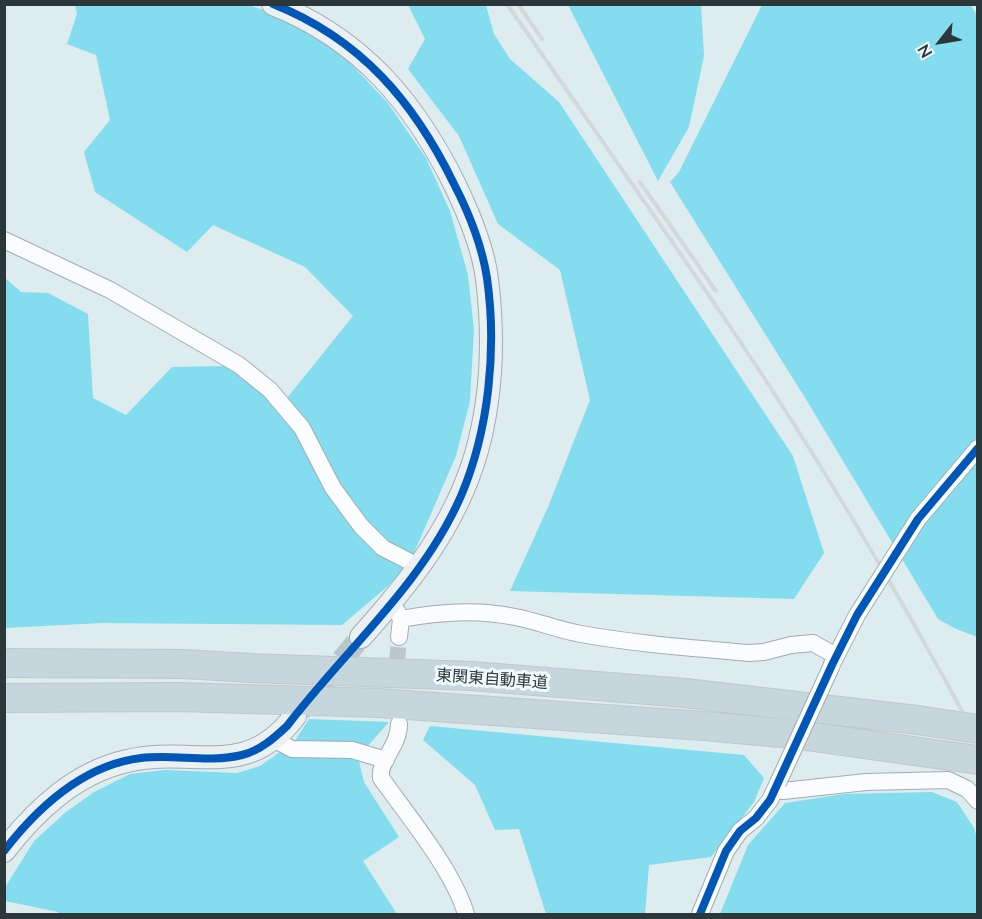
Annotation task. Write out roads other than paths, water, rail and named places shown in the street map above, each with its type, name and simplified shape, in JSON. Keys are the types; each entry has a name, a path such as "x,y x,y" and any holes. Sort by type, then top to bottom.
{"highway":[{"name":"東関東自動車道","path":"4,663 183,664 472,676 685,693 978,729"},
{"name":"東関東自動車道","path":"4,700 179,697 379,703 792,734 978,760"}],"street":[{"path":"273,4 324,28 347,45 387,81 409,106 437,151 463,203 487,277 492,347 487,396 476,454 461,496 397,610 362,637"},
{"path":"4,240 110,290 239,365 270,390 302,428 333,488 361,526 383,548 420,567"},
{"path":"700,915 726,851 740,831 756,818 770,800 857,615 918,519 978,448"},
{"path":"397,610 399,637"},
{"path":"397,610 494,614 515,617 577,634 749,653 764,652 790,645 813,644 834,660"},
{"path":"4,851 26,824 53,799 81,778 125,761 148,757 242,756 273,739 295,716"},
{"path":"399,724 399,735 380,770 381,778 435,854 463,902 466,915"},
{"path":"273,739 292,749 352,750 386,760"},
{"path":"777,786 783,791 866,782 948,780 967,789 978,801"}],"tunnel":[{"path":"300,711 361,637"},
{"path":"398,711 399,637"}],"railway":[{"path":"507,4 702,285 795,426 890,582 978,741"},
{"path":"518,4 542,39"},
{"path":"640,182 716,291"}]}
